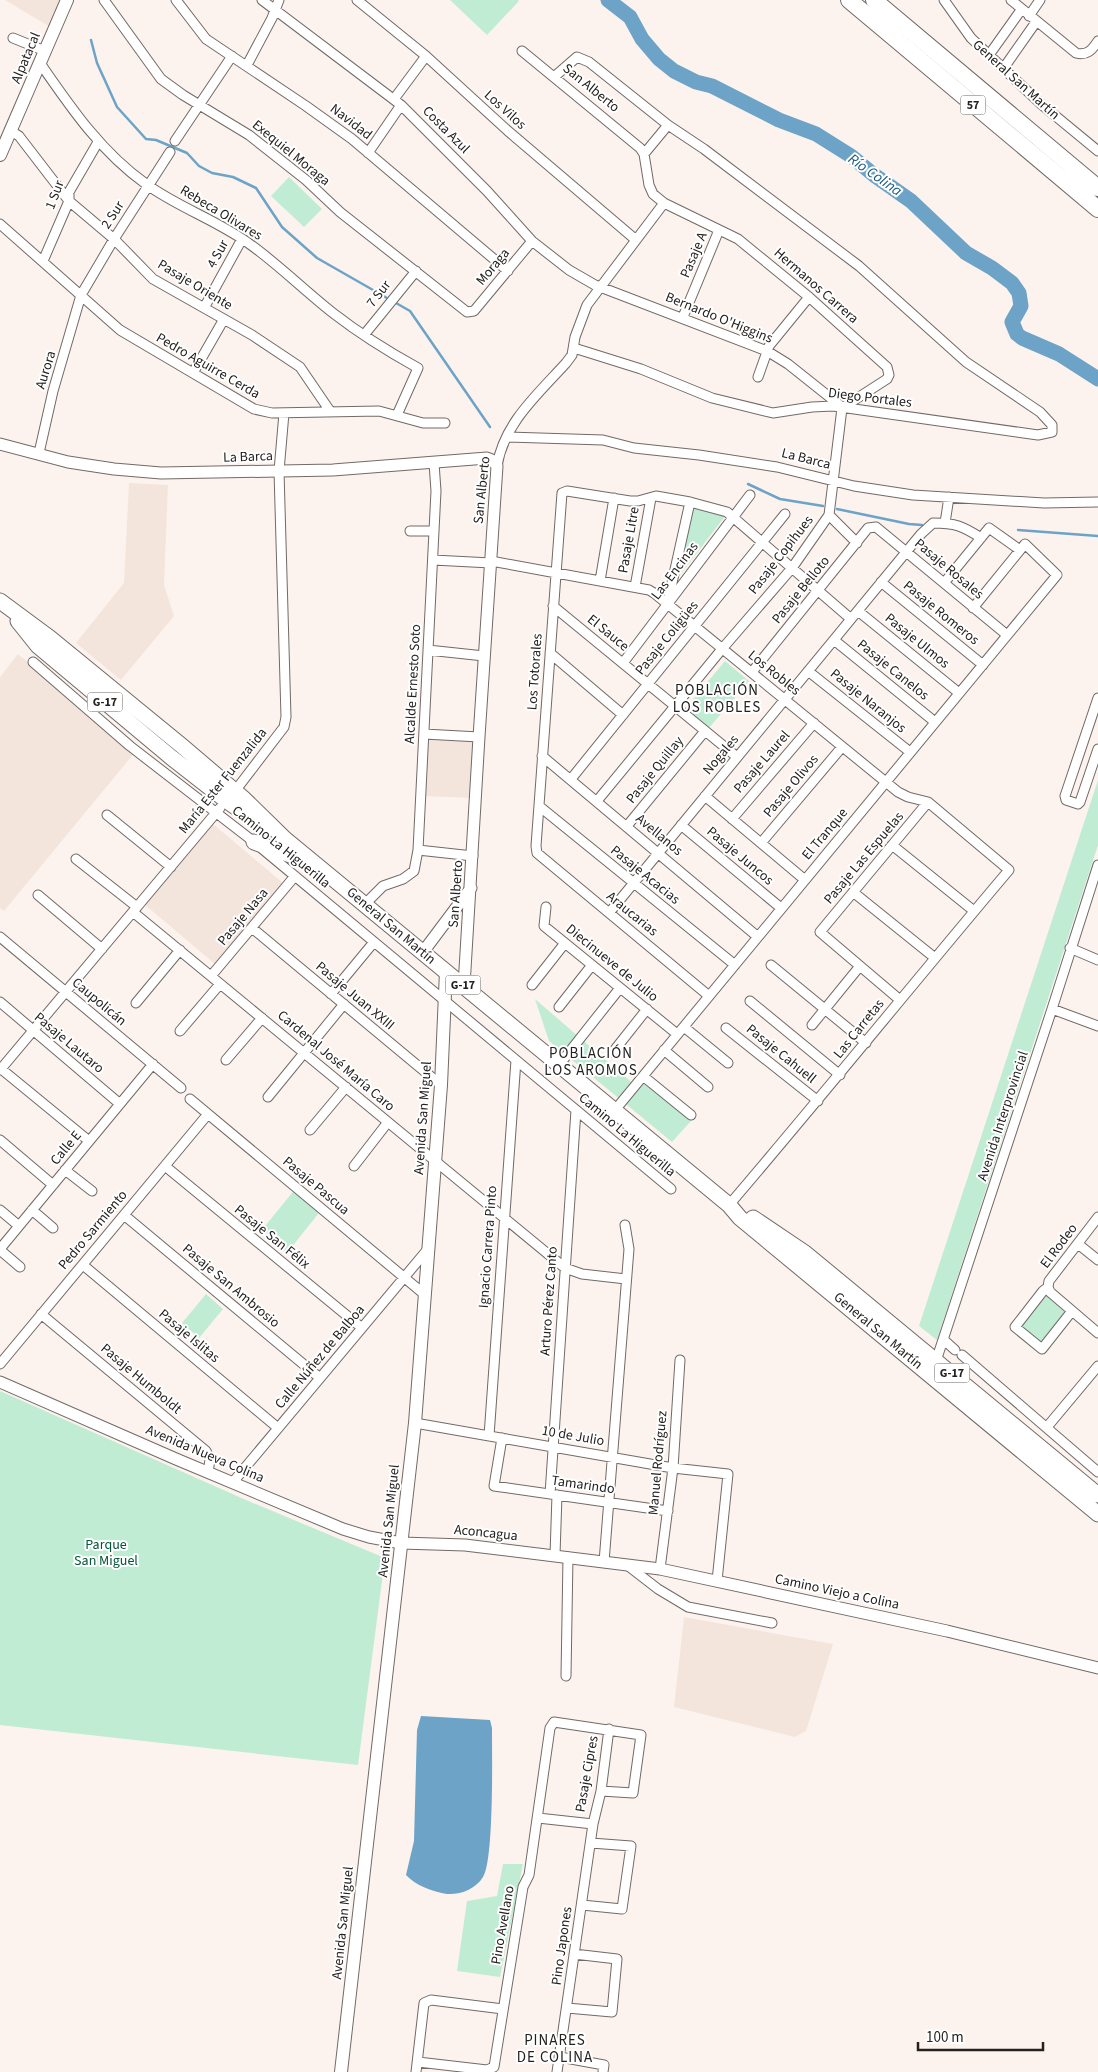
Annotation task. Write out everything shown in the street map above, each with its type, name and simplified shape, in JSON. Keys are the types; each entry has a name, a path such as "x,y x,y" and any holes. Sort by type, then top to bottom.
{"highway":[{"name":"57","path":"849,0 1098,209"},
{"name":"57","path":"874,0 1098,188"}],"main road":[{"name":"Alpatacal","path":"0,155 6,134 67,0"},
{"name":"General San Martín","path":"4,604 38,646 76,669 172,758 226,801 285,839 317,864 615,1110 728,1205 740,1218 1098,1514"},
{"path":"254,842 317,864"},
{"name":"Avenida San Miguel","path":"342,2072 415,1423 441,1085 446,971"},
{"name":"General San Martín","path":"728,1205 745,1213 804,1253 1098,1495"}],"street":[{"name":"Exequiel Moraga","path":"104,0 161,79 183,95 249,135 306,180 340,212 464,310 470,313 474,311"},
{"name":"Navidad","path":"176,0 201,34 212,44 247,65 322,117 368,153 508,271"},
{"name":"Costa Azul","path":"262,0 398,102 487,191 532,241 575,274 602,287"},
{"path":"247,65 276,10 279,0"},
{"name":"Los Vilos","path":"357,0 426,56 508,131 636,240"},
{"name":"General San Martín","path":"944,0 966,33 1041,104 1098,151"},
{"path":"1010,0 1076,53 1088,52 1098,41"},
{"path":"1003,69 1032,19 1040,0"},
{"path":"989,55 1021,10"},
{"path":"13,38 42,57"},
{"name":"San Alberto","path":"522,51 640,148 644,154"},
{"path":"175,141 232,56"},
{"path":"368,153 426,56"},
{"name":"Rebeca Olivares","path":"42,57 98,142 120,164 148,185 242,239 288,274 332,313 418,368 397,415"},
{"path":"554,78 574,58 581,57 668,125 644,154 649,185 653,194 664,203"},
{"name":"Diego Portales","path":"574,348 641,369 725,402 773,413 820,406 1038,435 1052,432 1052,425 1040,412 966,362 859,266 704,149 668,125"},
{"name":"Pasaje Oriente","path":"6,134 19,136 69,201 114,239 153,279 278,351 300,367 330,411"},
{"name":"1 Sur","path":"43,261 69,201 68,192 98,142"},
{"name":"2 Sur","path":"82,295 114,239 132,214 148,185 170,152"},
{"name":"San Alberto","path":"464,986 484,656 499,455 512,424 566,364 574,348 575,337 587,305 664,203"},
{"name":"Hermanos Carrera","path":"664,203 738,239 809,297 887,367 889,375 884,382 842,408"},
{"name":"Pedro Aguirre Cerda","path":"0,224 120,330 254,409 284,413 379,410 423,423 445,423"},
{"name":"Pasaje A","path":"683,317 719,230"},
{"name":"4 Sur","path":"204,308 242,239"},
{"name":"Moraga","path":"474,311 532,241"},
{"name":"7 Sur","path":"364,335 416,271"},
{"name":"Bernardo O'Higgins","path":"602,287 767,351 788,364 842,408"},
{"name":"Aurora","path":"39,453 53,391 82,295"},
{"path":"758,377 769,346 809,297"},
{"path":"193,373 224,319"},
{"name":"Pasaje Copihues","path":"675,706 722,648 792,568 829,515 842,408"},
{"name":"María Ester Fuenzalida","path":"0,1069 226,801 284,727 279,471 284,413"},
{"name":"La Barca","path":"507,437 603,440 634,448 699,454 777,467 834,482 913,495 1044,503 1098,502"},
{"name":"La Barca","path":"0,444 68,462 137,472 187,474 333,470 487,458 492,460 497,466"},
{"name":"Alcalde Ernesto Soto","path":"365,904 383,886 403,879 414,871 418,860 436,491 434,463"},
{"name":"Los Totorales","path":"537,853 542,756 562,493 567,491 614,498"},
{"name":"Las Encinas","path":"623,663 750,495"},
{"path":"600,581 614,498 638,501 656,496 690,502 727,512 850,619"},
{"name":"Pasaje Litre","path":"635,587 651,498"},
{"path":"948,498 945,523 964,526 981,538"},
{"path":"667,604 690,502"},
{"name":"Pasaje Coligües","path":"571,779 785,514"},
{"path":"829,515 857,543"},
{"name":"Nogales","path":"608,913 921,534 933,524 945,523"},
{"name":"Pasaje Belloto","path":"752,672 868,528 873,526"},
{"name":"Pasaje Rosales","path":"873,526 1007,635"},
{"path":"944,583 989,528 1022,547 973,608"},
{"path":"410,531 434,531"},
{"name":"El Tranque","path":"615,1110 1056,575 1022,547"},
{"name":"Los Robles","path":"433,560 491,562 649,590 695,625 902,796 928,802 1009,870"},
{"name":"Pasaje Romeros","path":"881,582 982,665"},
{"name":"El Sauce","path":"554,606 737,757"},
{"name":"Pasaje Ulmos","path":"858,611 959,693"},
{"name":"Pasaje Canelos","path":"834,640 935,722"},
{"path":"428,650 484,656"},
{"path":"550,653 622,715"},
{"name":"Camino La Higuerilla","path":"33,662 130,746 226,801 254,842 671,1189"},
{"path":"62,686 76,669"},
{"name":"Pasaje Naranjos","path":"808,670 910,752"},
{"path":"1098,698 1065,796 1066,800 1078,804 1080,802 1098,749"},
{"path":"597,801 675,706"},
{"name":"Pasaje Laurel","path":"732,819 814,723"},
{"name":"Pasaje Quillay","path":"626,826 705,731"},
{"path":"424,734 479,737"},
{"name":"Pasaje Olivos","path":"761,843 842,747"},
{"name":"Avellanos","path":"542,756 758,936"},
{"path":"704,796 805,880"},
{"name":"Pasaje Las Espuelas","path":"860,966 820,932 928,802"},
{"name":"Pasaje Acacias","path":"539,806 735,965"},
{"path":"107,815 171,867"},
{"name":"Pasaje Juncos","path":"681,825 781,908"},
{"path":"892,845 974,911"},
{"path":"418,850 473,856"},
{"name":"Araucarias","path":"537,853 709,996"},
{"name":"Cardenal José María Caro","path":"76,859 220,984 565,1268 582,1274 626,1279"},
{"name":"Avenida Interprovincial","path":"931,1375 1098,865"},
{"name":"Las Carretas","path":"728,1205 866,1044 900,1000 1009,870"},
{"name":"Pasaje Nasa","path":"211,976 296,876"},
{"path":"423,952 471,888"},
{"path":"853,892 935,958"},
{"path":"38,895 102,949"},
{"name":"Diecinueve de Julio","path":"546,907 544,926 677,1034"},
{"name":"Pasaje Juan XXIII","path":"252,928 441,1085"},
{"name":"Caupolicán","path":"0,937 181,1088"},
{"path":"331,994 374,942"},
{"path":"532,985 565,943"},
{"path":"1070,948 1098,960"},
{"path":"136,1003 180,950"},
{"path":"559,1007 592,965"},
{"path":"771,965 866,1044"},
{"path":"812,1024 860,966 900,1000"},
{"path":"180,1031 220,984"},
{"path":"560,1065 620,988"},
{"path":"750,1001 840,1074"},
{"name":"Pasaje Lautaro","path":"0,1002 120,1104"},
{"path":"268,1096 344,1004"},
{"path":"613,1052 646,1009"},
{"path":"1052,1009 1098,1026"},
{"path":"226,1060 262,1018"},
{"path":"684,1026 728,1062"},
{"name":"Pasaje Cahuell","path":"726,1028 818,1101"},
{"path":"664,1050 708,1087"},
{"name":"Ignacio Carrera Pinto","path":"489,1436 503,1217 516,1060"},
{"name":"Calle E","path":"0,1249 153,1064"},
{"path":"0,1069 89,1141"},
{"path":"643,1076 691,1115"},
{"path":"310,1130 346,1087"},
{"name":"Pasaje Pascua","path":"190,1100 424,1294"},
{"name":"Arturo Pérez Canto","path":"555,1556 552,1446 576,1110"},
{"name":"Pedro Sarmiento","path":"0,1364 208,1114"},
{"path":"354,1166 388,1122"},
{"path":"0,1140 53,1185"},
{"name":"Pasaje San Félix","path":"165,1166 362,1328"},
{"path":"65,1170 92,1191"},
{"path":"0,1210 19,1226"},
{"path":"32,1210 53,1228"},
{"name":"Pasaje San Ambrosio","path":"124,1215 320,1378"},
{"name":"El Rodeo","path":"1097,1219 1050,1281 1048,1287 1050,1292 1098,1333"},
{"path":"604,1562 629,1249 625,1225"},
{"path":"1078,1244 1098,1260"},
{"path":"0,1249 20,1267"},
{"name":"Calle Núñez de Balboa","path":"233,1482 428,1249"},
{"name":"Pasaje Islitas","path":"82,1265 278,1428"},
{"path":"1048,1287 1042,1291 1015,1326 1042,1349 1072,1310"},
{"name":"Pasaje Humboldt","path":"41,1314 206,1450 210,1460 208,1472"},
{"path":"944,1340 1098,1472"},
{"name":"Manuel Rodríguez","path":"660,1569 673,1468 680,1360"},
{"path":"1047,1427 1098,1366"},
{"name":"Avenida Nueva Colina","path":"0,1382 343,1529 369,1537 401,1543"},
{"name":"10 de Julio","path":"415,1423 673,1468 728,1474 717,1581"},
{"name":"Tamarindo","path":"502,1438 494,1486 668,1511"},
{"name":"Aconcagua","path":"401,1543 465,1545 568,1557"},
{"path":"566,1676 568,1557"},
{"name":"Camino Viejo a Colina","path":"568,1557 660,1569 947,1631 1098,1668"},
{"path":"627,1565 658,1589 688,1607 772,1623"},
{"name":"Pino Avellano","path":"418,2062 486,2070 494,2067 523,1887 529,1875 550,1728 554,1722 609,1729"},
{"path":"601,1790 633,1794 641,1734 609,1729"},
{"name":"Pasaje Cipres","path":"593,1824 601,1790 609,1729"},
{"path":"538,1818 593,1824"},
{"name":"Pino Japones","path":"557,2072 593,1824"},
{"path":"582,1905 622,1909 628,1878 631,1846 591,1842"},
{"path":"567,2008 612,2012 617,1959 574,1954"},
{"path":"416,2072 424,2003 431,2000 502,2009"},
{"path":"560,2056 604,2065 603,2072"}],"shaded area":[{"path":"5,0 60,0 50,27"},
{"path":"129,483 168,485 164,585 174,616 121,680 76,643 124,583"},
{"path":"18,654 136,751 4,911 0,908 0,677"},
{"path":"427,738 475,740 472,798 424,796"},
{"path":"212,823 283,883 215,964 144,904"},
{"path":"684,1617 833,1644 806,1731 795,1737 674,1707"}],"green space":[{"path":"450,0 518,0 519,1 487,35"},
{"path":"289,177 322,209 304,227 271,196"},
{"path":"693,507 726,515 680,575"},
{"path":"725,661 749,681 708,729 685,709"},
{"path":"1098,780 1098,845 937,1340 919,1326"},
{"path":"535,999 637,1087 643,1083 691,1121 672,1142 549,1041"},
{"path":"296,1188 322,1209 287,1253 261,1231"},
{"path":"206,1294 223,1309 199,1338 182,1323"},
{"path":"1044,1294 1066,1313 1042,1344 1021,1327"},
{"name":"Parque San Miguel","path":"0,1391 246,1500 385,1558 358,1765 0,1725"},
{"path":"503,1864 523,1864 500,1977 457,1971 467,1901 497,1896"}],"water":[{"path":"421,1716 490,1720 492,1728 492,1806 487,1867 483,1877 476,1885 457,1893 447,1894 430,1890 414,1882 406,1875 414,1841 417,1730"}],"waterway":[{"name":"Río Colina","path":"608,0 630,17 642,39 659,59 674,71 696,82 712,86 779,120 816,134 851,156 911,201 966,253 992,268 1012,283 1019,293 1021,306 1012,322 1017,334 1059,354 1098,379"},
{"path":"91,40 97,63 117,107 146,139 156,140 187,153 199,166 212,173 233,177 256,188 282,227 317,258 387,298"},
{"path":"396,303 410,311 490,427"},
{"path":"748,484 780,499 823,506"},
{"path":"837,509 922,525"},
{"path":"1018,530 1098,536"}],"district":[{"name":"POBLACIÓN LOS ROBLES","path":"717,698"},
{"name":"POBLACIÓN LOS AROMOS","path":"591,1062"},
{"name":"PINARES DE COLINA","path":"555,2048"}]}
